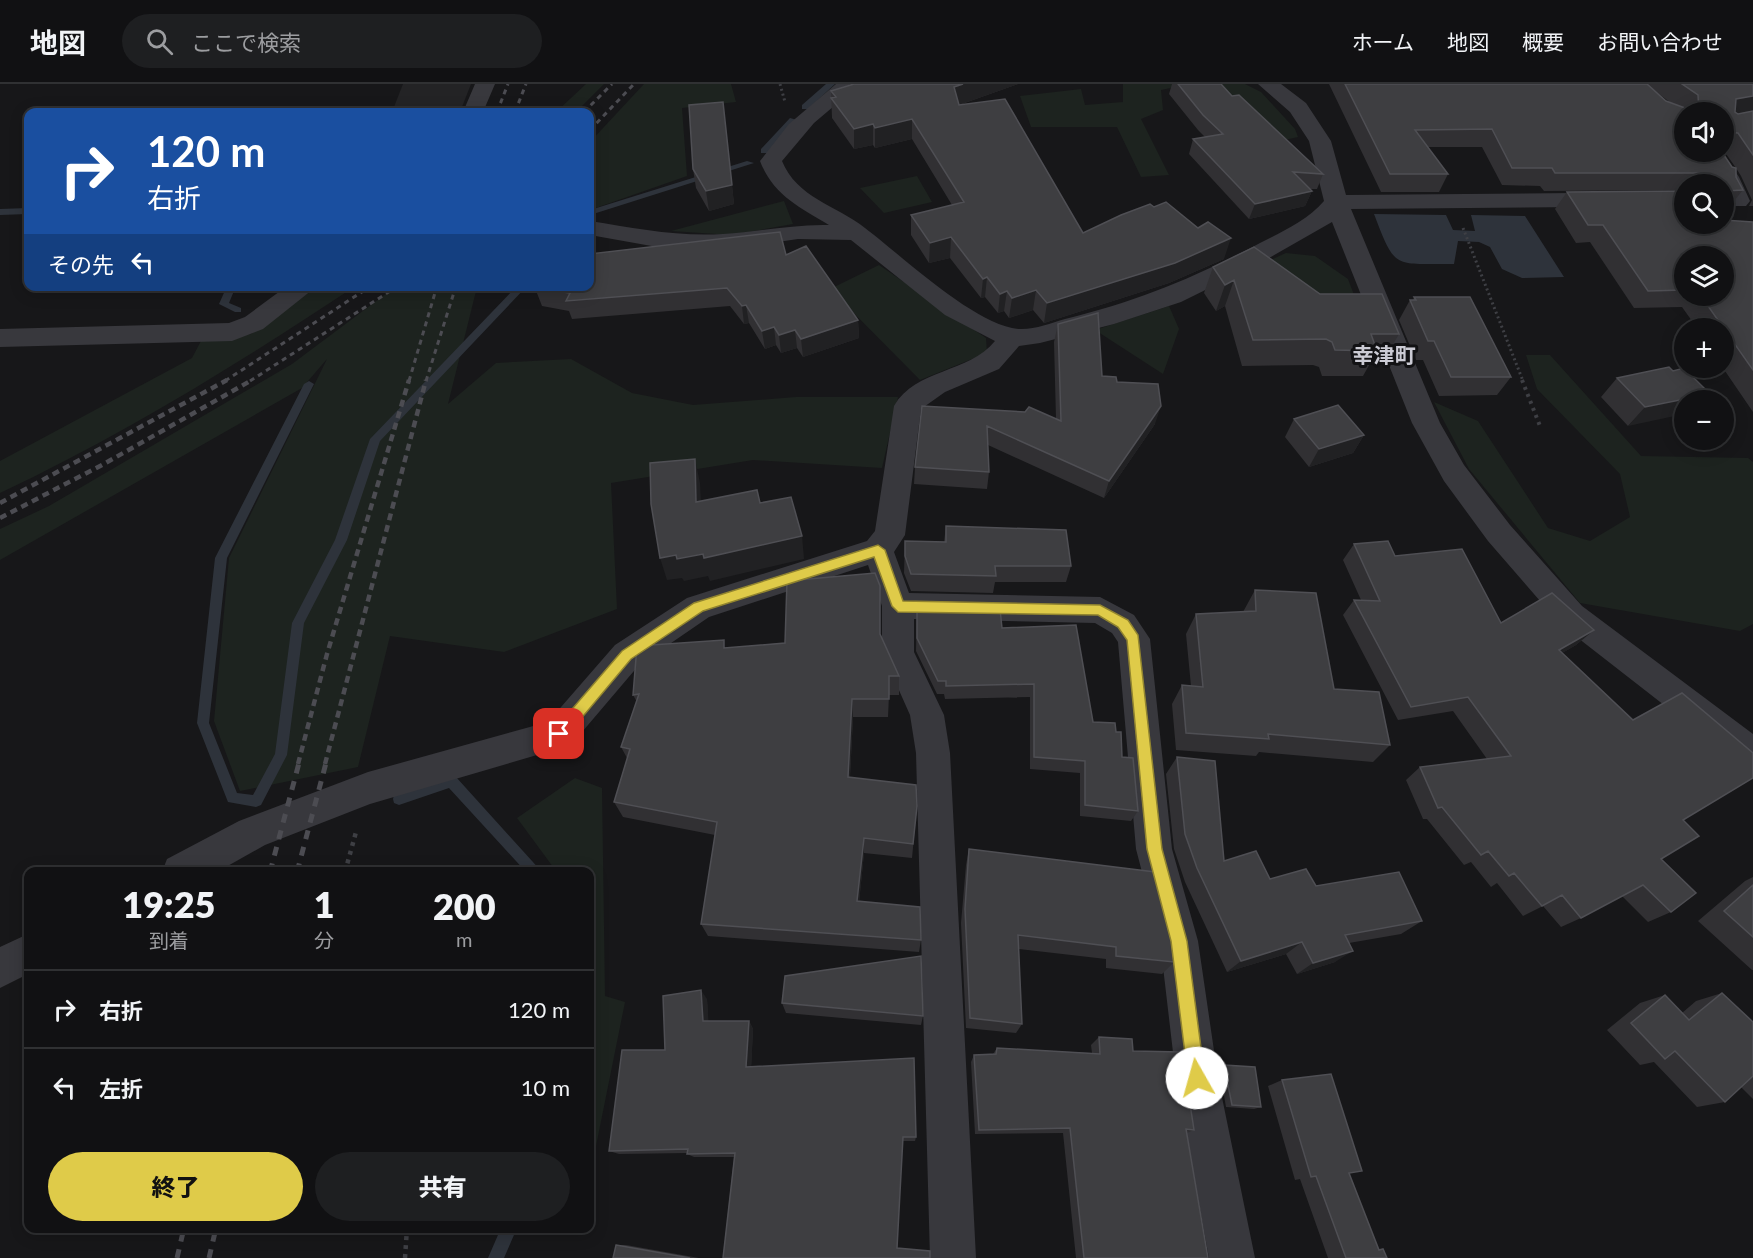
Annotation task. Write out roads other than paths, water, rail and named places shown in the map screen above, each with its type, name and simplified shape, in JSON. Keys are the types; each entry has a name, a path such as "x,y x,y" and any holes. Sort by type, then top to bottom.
{"street":[{"path":"475,108 485,84"},
{"path":"850,84 830,98 778,150 771,161 775,175 791,195 835,216 880,254 969,319 1012,337 1039,334 1122,314 1185,290 1320,221 1336,202 1674,199"},
{"path":"1268,84 1298,108 1310,121 1320,141 1336,202 1426,423 1454,473 1492,525 1571,615 1753,754"},
{"path":"1718,162 1728,177 1738,202"},
{"path":"594,229 674,242 723,242 798,232 857,233"},
{"path":"0,338 232,332 254,323 298,291"},
{"path":"189,867 252,832 368,788 559,734 627,655 698,607 878,550 890,535 908,406 916,393 970,373 992,361 1012,337"},
{"path":"878,550 898,606 898,652 927,715 933,753 953,1258"},
{"path":"898,606 1100,610 1123,624 1134,639 1154,849 1179,941 1197,1078 1232,1258"},
{"path":"0,968 24,955"}],"waterway":[{"path":"805,107 831,84"},
{"path":"764,151 793,120"},
{"path":"594,212 750,163"},
{"path":"0,212 24,211"},
{"path":"230,291 224,304 238,310"},
{"path":"309,384 221,558 203,723 233,798 256,801 281,755 298,623 341,540 375,439 518,291"},
{"path":"399,799 451,781 530,867"},
{"path":"496,1258 507,1233"}],"railway":[{"path":"499,108 508,84"},
{"path":"517,108 526,84"},
{"path":"588,108 612,84"},
{"path":"594,126 634,84"},
{"path":"225,381 363,291"},
{"path":"250,381 390,291"},
{"path":"409,381 436,291"},
{"path":"426,381 454,291"},
{"path":"0,503 227,380"},
{"path":"0,518 102,465 252,380"},
{"path":"298,764 327,654 409,380"},
{"path":"325,764 426,380"},
{"path":"271,867 299,763"},
{"path":"298,867 326,763"},
{"path":"177,1258 183,1233"},
{"path":"209,1258 215,1233"}],"district":[{"name":"幸津町","path":"1384,356"}]}
